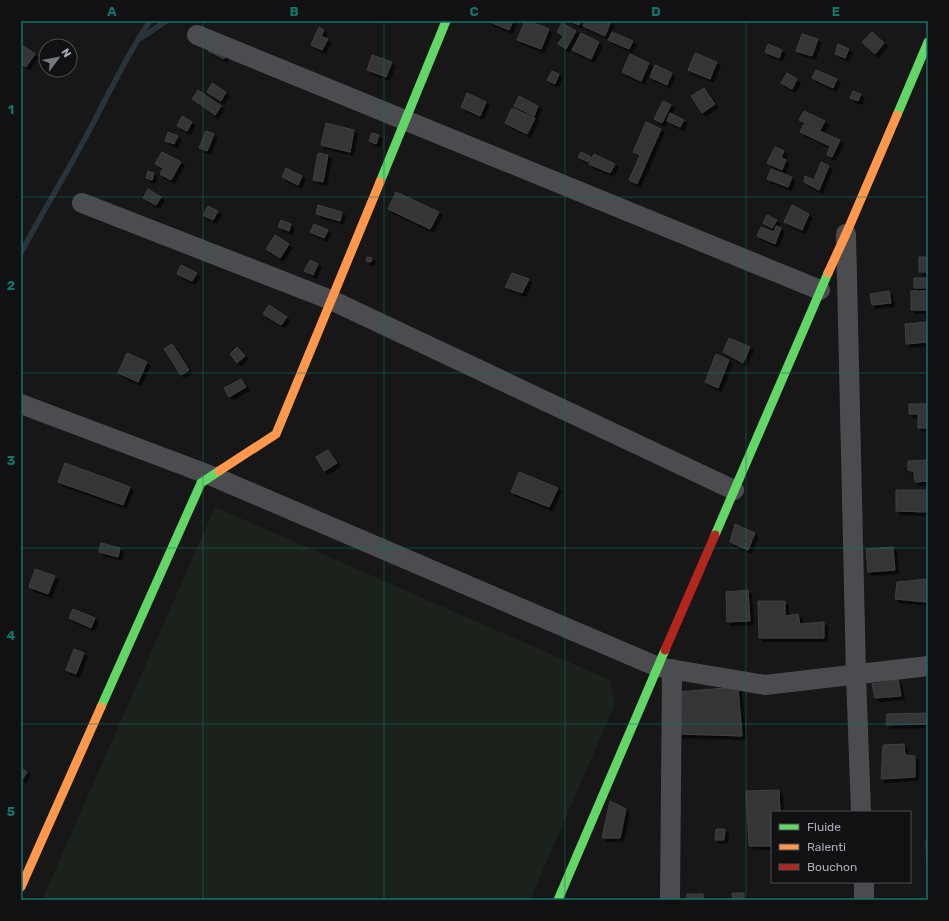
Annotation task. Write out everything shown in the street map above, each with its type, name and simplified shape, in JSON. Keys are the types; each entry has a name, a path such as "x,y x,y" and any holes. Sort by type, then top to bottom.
{"street":[{"path":"21,887 201,483 276,434 446,21"},
{"path":"197,35 820,290"},
{"path":"558,900 665,668 734,490 928,42"},
{"path":"82,203 331,300 734,490"},
{"path":"846,234 856,675 861,811"},
{"path":"21,404 212,476 665,668 765,685 928,666"},
{"path":"665,668 670,900"},
{"path":"864,883 864,900"}],"shaded area":[{"path":"215,507 610,680 615,704 530,900 42,900"}],"building":[{"path":"488,21 513,21 509,30"},
{"path":"525,21 529,21 549,29 541,49 517,40"},
{"path":"570,21 581,21 579,25"},
{"path":"585,21 611,21 605,36 583,26"},
{"path":"562,23 576,31 566,49 558,44 563,36 557,32"},
{"path":"319,27 324,30 321,36 328,39 322,50 311,45"},
{"path":"612,32 633,41 629,49 608,40"},
{"path":"872,32 884,43 875,54 862,42"},
{"path":"581,33 599,42 591,59 572,50"},
{"path":"802,34 818,39 812,56 796,51"},
{"path":"768,44 782,50 779,58 765,52"},
{"path":"838,44 849,49 845,58 835,54"},
{"path":"22,45 35,54 26,67 21,63"},
{"path":"211,47 226,54 224,59 208,51"},
{"path":"695,53 717,62 710,79 688,70"},
{"path":"630,54 649,63 641,81 622,72"},
{"path":"372,55 392,62 386,77 367,70"},
{"path":"655,65 672,73 667,85 650,77"},
{"path":"816,70 837,79 833,88 812,78"},
{"path":"552,71 559,74 555,84 547,80"},
{"path":"787,73 797,79 792,89 781,83"},
{"path":"212,83 226,92 221,101 207,92"},
{"path":"704,88 715,104 702,113 691,96"},
{"path":"198,90 221,106 215,115 192,99"},
{"path":"853,91 861,94 858,101 850,98"},
{"path":"467,93 486,102 480,116 461,107"},
{"path":"519,96 538,106 534,116 514,106"},
{"path":"663,101 671,105 662,123 654,119"},
{"path":"512,108 535,118 527,134 505,123"},
{"path":"804,111 825,121 820,130 799,120"},
{"path":"670,113 684,120 680,127 667,121"},
{"path":"182,116 192,122 187,131 177,126"},
{"path":"646,122 661,129 637,184 629,180 640,155 633,152"},
{"path":"326,123 354,130 350,152 321,145"},
{"path":"804,124 840,140 832,157 827,155 830,146 800,132"},
{"path":"206,131 214,134 207,151 199,148"},
{"path":"168,132 178,136 174,144 165,141"},
{"path":"372,133 379,135 376,144 369,141"},
{"path":"775,147 784,151 781,157 786,160 782,170 767,163"},
{"path":"162,152 181,162 171,180 160,174 163,168 155,164"},
{"path":"581,152 591,157 588,162 578,157"},
{"path":"318,153 328,155 323,182 313,180"},
{"path":"594,154 615,164 610,173 589,164"},
{"path":"821,162 829,166 819,190 804,182 805,176 814,180"},
{"path":"286,168 302,176 298,185 282,177"},
{"path":"771,169 792,177 788,187 767,179"},
{"path":"148,171 154,173 152,180 146,178"},
{"path":"148,189 161,197 156,205 143,198"},
{"path":"396,192 439,212 430,229 388,209"},
{"path":"318,205 342,212 340,221 316,214"},
{"path":"792,205 809,214 802,230 784,222"},
{"path":"208,206 218,211 213,220 203,215"},
{"path":"767,215 777,220 772,228 763,223"},
{"path":"281,220 291,224 289,231 278,227"},
{"path":"314,224 328,230 324,238 310,232"},
{"path":"776,226 781,228 775,244 757,236 761,227 774,232"},
{"path":"275,235 289,244 280,258 266,249"},
{"path":"367,257 372,258 371,262 366,261"},
{"path":"919,257 928,257 928,272 919,272"},
{"path":"310,260 318,264 313,275 304,271"},
{"path":"181,265 197,273 192,281 177,274"},
{"path":"512,273 529,279 522,293 505,287"},
{"path":"914,278 928,278 928,288 914,288"},
{"path":"889,291 891,303 872,305 870,294"},
{"path":"911,291 927,291 927,310 911,310"},
{"path":"269,305 287,317 281,325 263,314"},
{"path":"927,322 928,342 906,344 905,324"},
{"path":"729,338 750,347 743,363 723,352"},
{"path":"172,344 189,370 181,375 164,349"},
{"path":"237,347 245,356 237,363 230,354"},
{"path":"127,353 147,362 138,382 118,373"},
{"path":"716,354 729,360 718,388 705,382"},
{"path":"241,379 246,387 229,397 224,388"},
{"path":"909,404 928,404 928,428 918,428 918,414 909,414"},
{"path":"328,450 337,463 324,471 316,457"},
{"path":"928,460 928,481 915,482 914,472 908,470 908,461"},
{"path":"65,463 130,487 123,505 58,482"},
{"path":"519,472 558,488 549,507 511,492"},
{"path":"896,490 928,490 928,512 896,511"},
{"path":"735,524 755,533 748,550 730,542"},
{"path":"101,543 120,548 118,557 99,552"},
{"path":"893,547 895,570 868,572 866,549"},
{"path":"35,569 55,576 48,594 29,587"},
{"path":"928,579 926,602 895,599 897,582"},
{"path":"748,590 750,621 727,622 726,592"},
{"path":"758,601 785,601 785,616 798,614 800,624 824,622 824,638 759,638"},
{"path":"73,609 95,618 91,628 69,618"},
{"path":"74,649 84,653 76,674 66,670"},
{"path":"898,680 901,696 875,698 872,684"},
{"path":"738,687 742,736 676,734 678,692"},
{"path":"928,713 928,724 886,725 887,714"},
{"path":"904,744 905,755 915,756 915,777 881,779 883,745"},
{"path":"21,768 27,772 22,780 21,780"},
{"path":"779,790 780,811 771,811 771,846 749,846 746,791"},
{"path":"610,801 626,809 620,838 602,838"},
{"path":"716,829 725,829 724,840 715,840"},
{"path":"926,840 928,840 928,867 927,867"},
{"path":"732,893 744,893 744,900 733,900"},
{"path":"687,894 703,894 704,900 686,900"}],"waterway":[{"path":"21,253 123,66 150,21"},
{"path":"138,40 166,21"}],"traffic: fast":[{"path":"380,182 446,21"},
{"path":"897,115 928,42"},
{"path":"715,535 828,273"},
{"path":"101,707 201,483 219,471"},
{"path":"558,900 665,650"}],"traffic: slow":[{"path":"828,273 897,115"},
{"path":"219,471 276,434 380,182"},
{"path":"21,887 101,707"}],"traffic: jam":[{"path":"665,650 715,535"}]}
